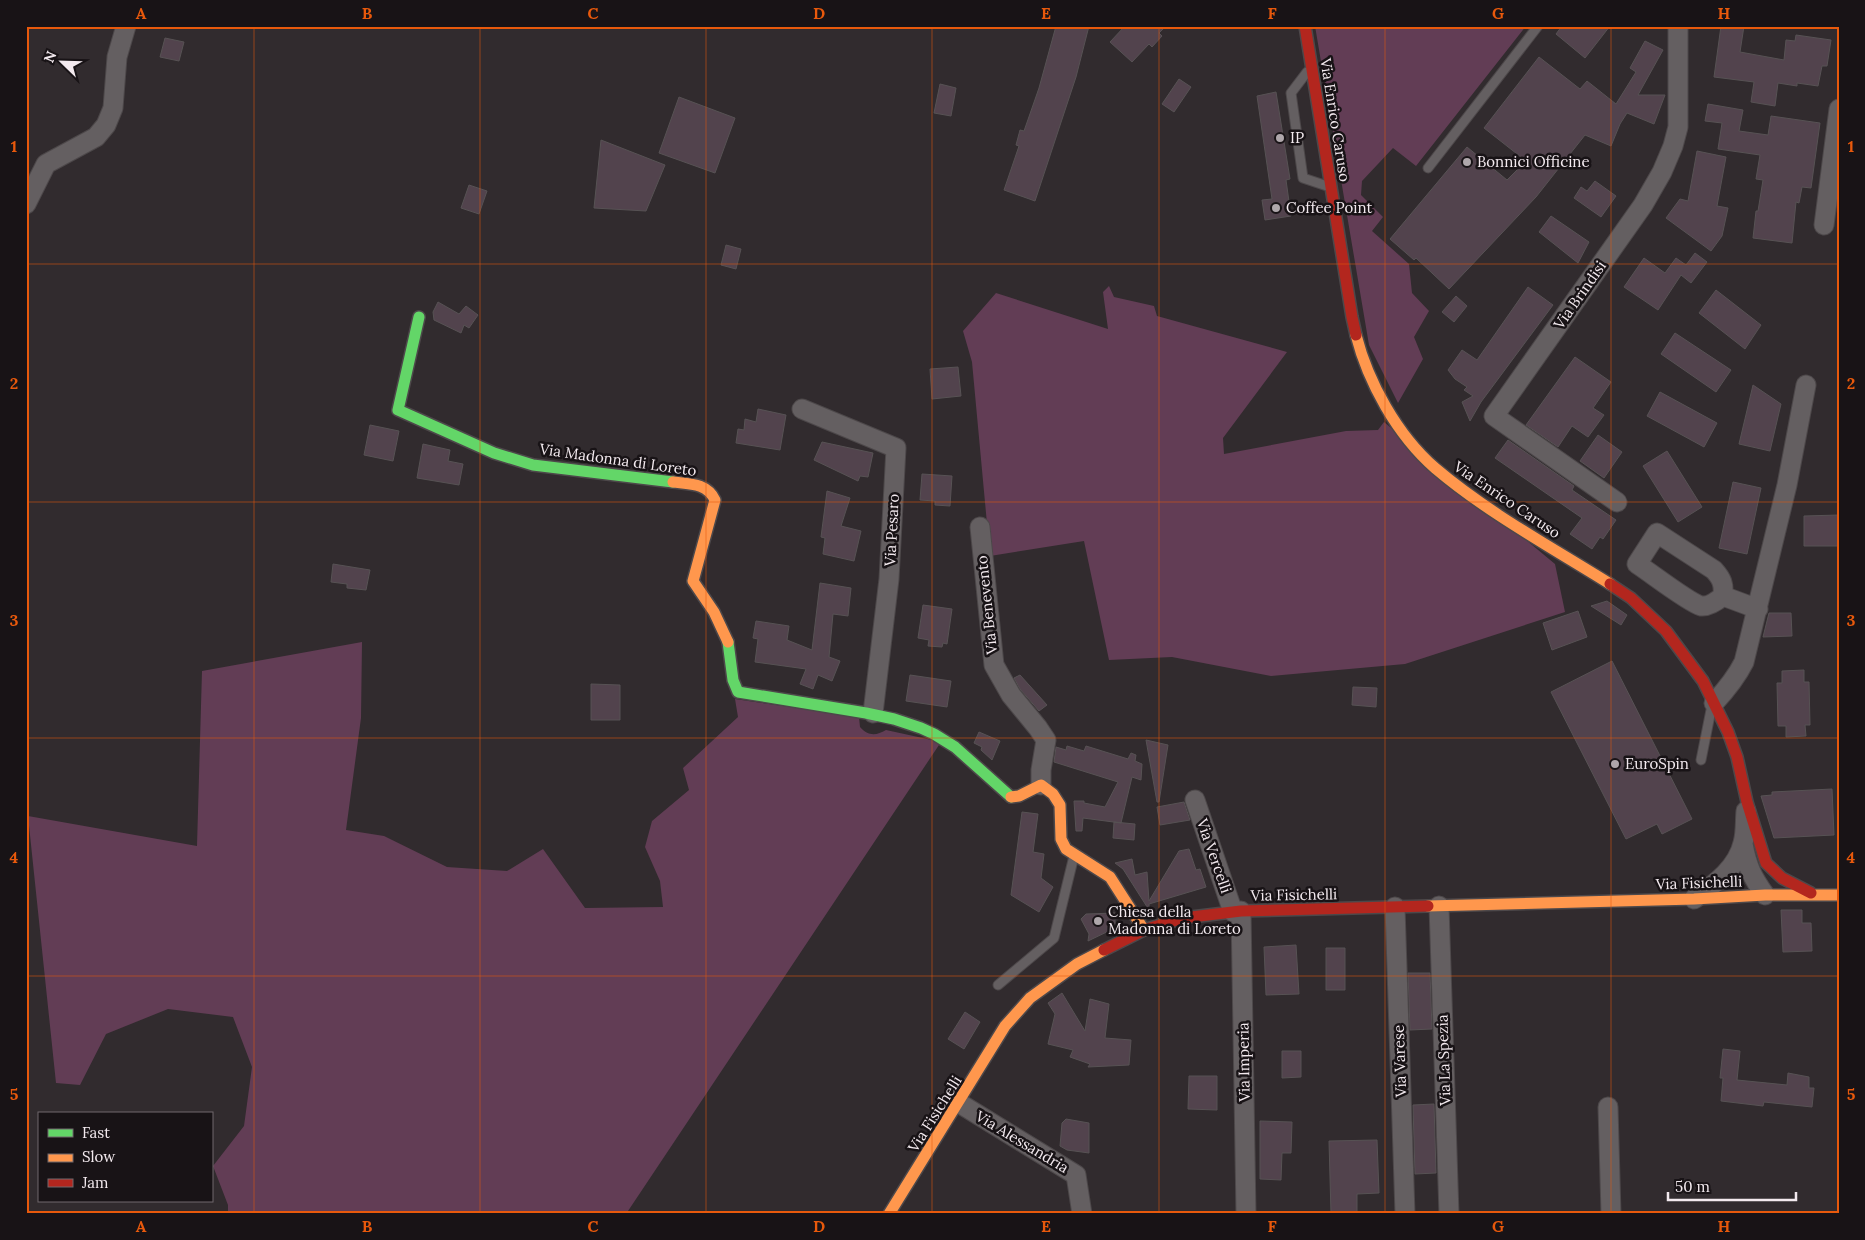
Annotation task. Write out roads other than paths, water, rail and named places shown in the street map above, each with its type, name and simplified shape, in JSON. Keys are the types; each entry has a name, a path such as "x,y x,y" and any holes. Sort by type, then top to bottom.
{"street":[{"path":"26,204 46,164 96,137 106,125 113,108 117,57 126,26"},
{"name":"Via Enrico Caruso","path":"1305,26 1352,317 1360,350 1385,406 1410,441 1434,468 1484,505 1631,598 1666,631 1703,681 1714,703 1737,757 1747,802 1766,863"},
{"name":"Via Brindisi","path":"1617,502 1494,416 1644,205 1662,172 1673,146 1678,127 1678,26"},
{"path":"1824,225 1839,109"},
{"name":"Via Madonna di Loreto","path":"419,318 398,410 486,450 533,465 700,486 712,490 715,500 693,581 715,613 729,647 732,681 738,692 873,713 899,720 925,731 962,752 1010,797 1019,796 1041,785"},
{"path":"1714,703 1737,676 1744,662 1787,485 1806,385"},
{"name":"Via Pesaro","path":"802,410 896,448 889,579 873,713"},
{"name":"Via Benevento","path":"980,527 994,666 1011,695 1046,740 1041,770 1041,785"},
{"path":"1723,596 1758,609"},
{"path":"1041,785 1053,794 1060,805 1061,839 1066,849 1110,878 1144,930"},
{"name":"Via Vercelli","path":"1196,800 1237,912"},
{"path":"1747,802 1743,844 1747,866 1754,881 1765,896"},
{"path":"1694,899 1715,884 1731,868 1743,844"},
{"path":"1765,896 1768,874 1766,863"},
{"path":"1766,863 1782,878 1816,896"},
{"name":"Via Fisichelli","path":"889,1214 1005,1026 1030,998 1076,964 1144,930 1183,918 1237,912 1839,895"},
{"name":"Via La Spezia","path":"1439,906 1450,1214"},
{"name":"Via Varese","path":"1395,907 1405,1214"},
{"name":"Via Imperia","path":"1237,912 1246,1214"},
{"name":"Via Alessandria","path":"959,1103 1076,1175 1082,1214"},
{"path":"1608,1107 1611,1214"}],"lane":[{"path":"1428,168 1538,26"},
{"path":"1311,66 1291,92 1303,178 1331,187"},
{"path":"1702,760 1709,714 1714,703"},
{"path":"998,985 1054,938 1075,854"}],"place":[{"name":"IP","path":"1280,138"},
{"name":"Bonnici Officine","path":"1467,162"},
{"name":"Coffee Point","path":"1276,208"},
{"name":"EuroSpin","path":"1615,764"},
{"name":"Chiesa della Madonna di Loreto","path":"1098,921"}]}
